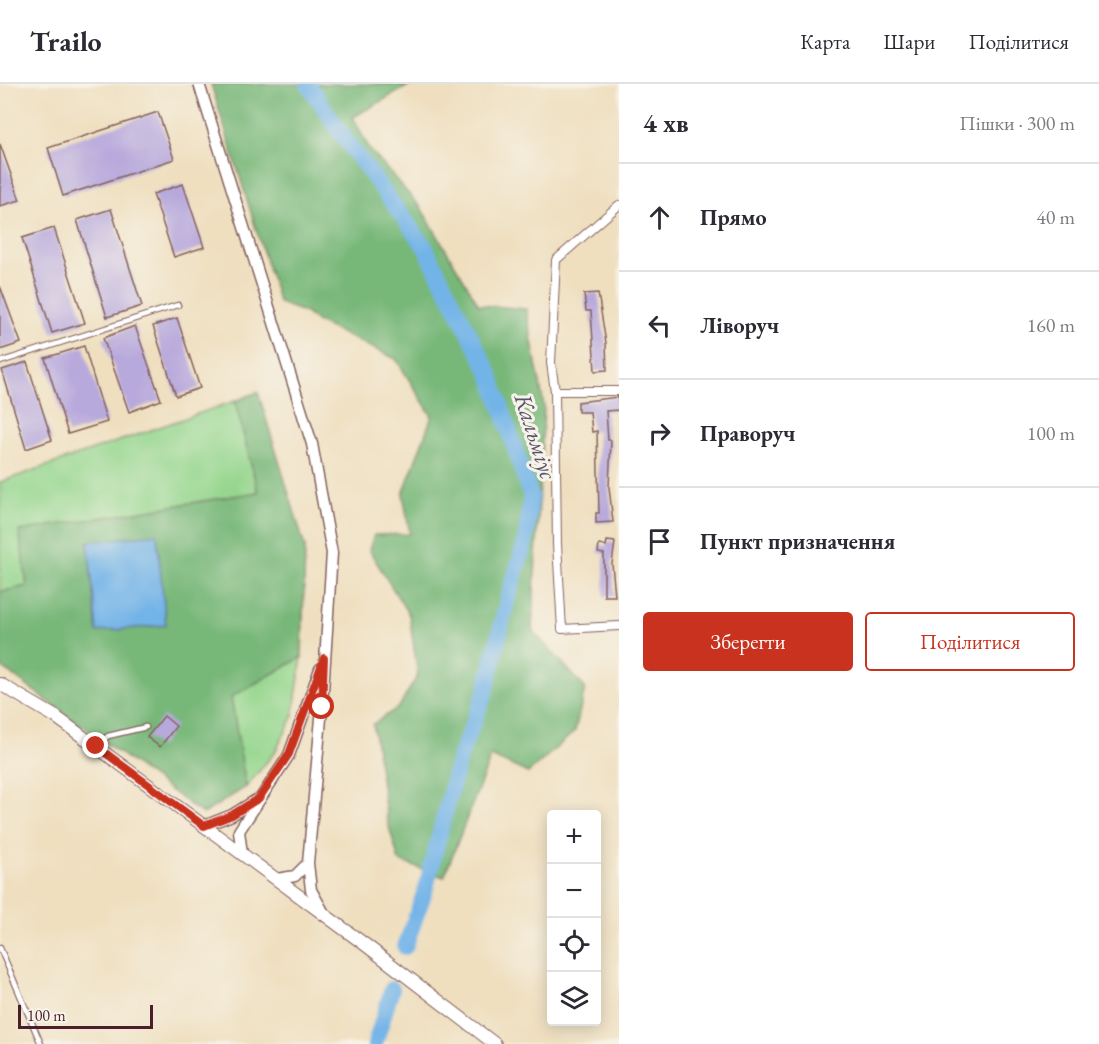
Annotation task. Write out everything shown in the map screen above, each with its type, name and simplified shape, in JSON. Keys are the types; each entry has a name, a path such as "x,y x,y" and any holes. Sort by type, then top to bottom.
{"main road":[{"path":"0,684 56,717 96,746 326,915 495,1044"}],"street":[{"path":"199,84 312,444 332,553 308,863 311,890 326,915"},
{"path":"619,205 556,260 550,363 555,391 557,544 562,629 619,626"},
{"path":"555,391 619,391"},
{"path":"242,854 239,831 289,754 324,658"},
{"path":"204,826 232,815 259,798"},
{"path":"277,879 295,876 308,863"}],"lane":[{"path":"0,362 178,305"},
{"path":"96,746 108,736 146,727"},
{"path":"0,948 41,1044"}],"green space":[{"path":"211,84 412,84 353,117 370,150 421,208 479,305 526,309 544,406 532,630 585,688 575,731 528,773 491,756 444,877 399,861 387,820 373,724 399,707 418,675 409,615 369,550 374,535 410,534 403,494 432,416 396,359 318,322 306,313 279,303"},
{"path":"258,392 305,547 302,657 231,697 246,787 203,814 0,666 0,592 27,586 19,531 258,492 235,401"},
{"path":"235,401 258,492 20,531 27,586 0,592 0,482"},
{"path":"302,657 293,717 275,752 246,787 231,697"}],"water":[{"path":"157,534 166,625 97,632 88,542"}],"building":[{"path":"158,112 174,159 63,196 48,148"},
{"path":"0,144 20,200 0,206"},
{"path":"183,184 204,247 174,257 153,194"},
{"path":"111,209 142,306 107,317 77,220"},
{"path":"54,228 85,323 52,333 22,238"},
{"path":"0,286 21,343 0,350"},
{"path":"598,293 606,343 607,370 595,371 591,311 586,311 584,294"},
{"path":"177,318 200,388 176,396 153,326"},
{"path":"135,326 161,400 129,412 103,338"},
{"path":"84,346 107,422 68,434 45,358"},
{"path":"27,362 52,440 26,449 2,370"},
{"path":"618,397 619,410 606,411 608,440 611,440 609,487 613,522 596,523 596,513 599,513 597,431 592,432 590,412 578,412 578,402"},
{"path":"607,541 615,542 612,564 615,596 604,596 604,554 598,553 599,545 606,546"},
{"path":"164,716 176,726 160,747 147,737"}],"waterway":[{"name":"Кальміус","path":"308,84 342,135 425,247 491,376 531,497 525,543 507,601 486,691 459,758 425,891 405,947"},
{"name":"Кальміус","path":"375,1044 392,989"}],"route":[{"path":"96,746 204,826 232,815 259,798 289,754 324,658 322,707"}]}
